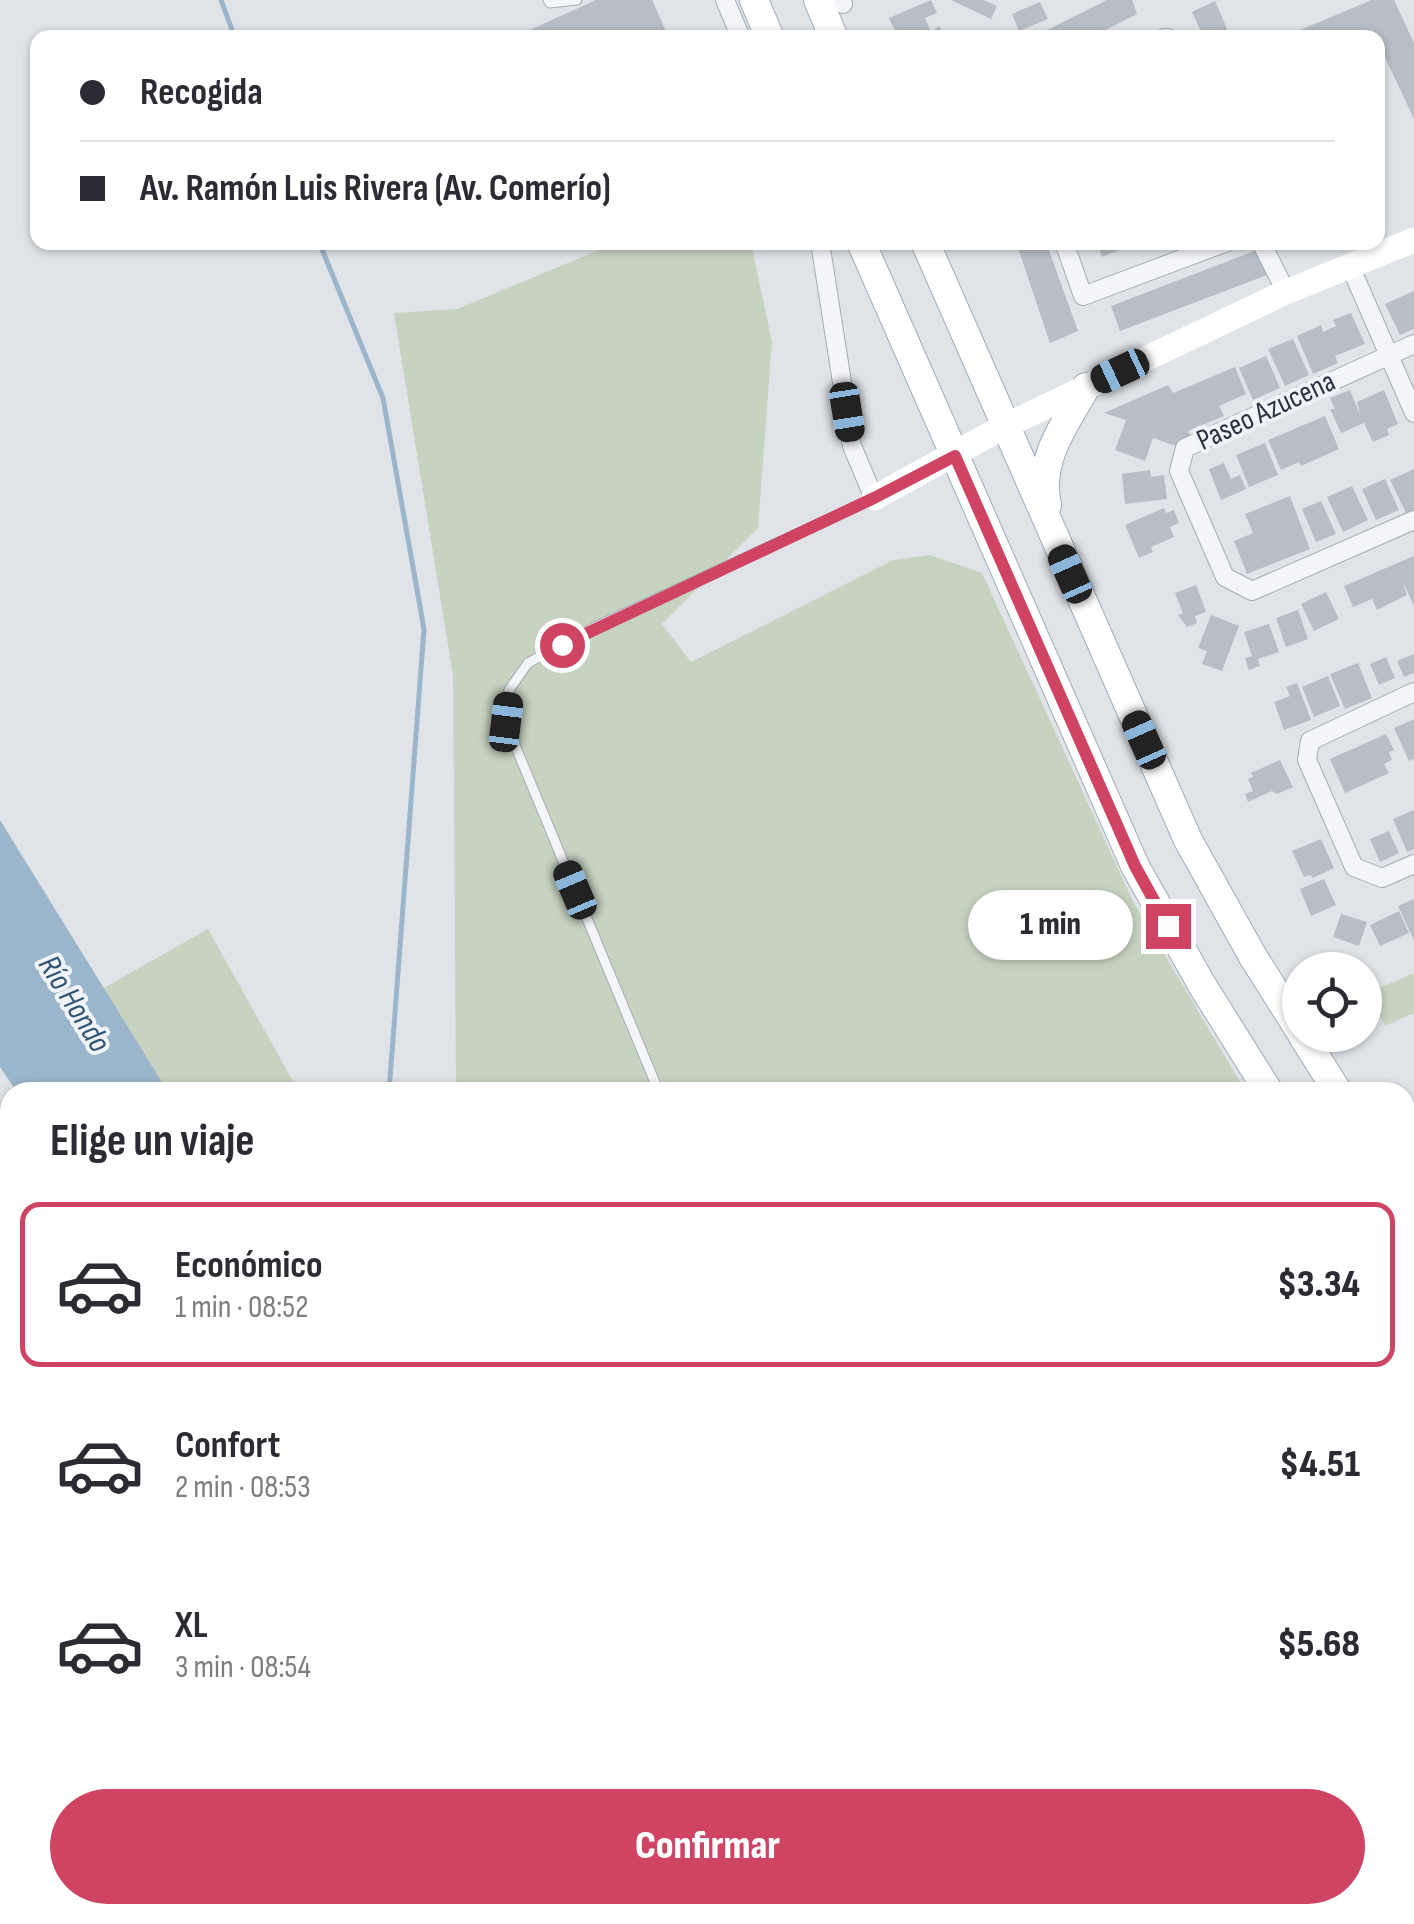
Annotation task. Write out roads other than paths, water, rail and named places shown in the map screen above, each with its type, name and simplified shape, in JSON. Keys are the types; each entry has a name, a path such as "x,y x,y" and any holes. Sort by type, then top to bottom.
{"main road":[{"path":"754,0 767,30"},
{"path":"834,1 834,30"},
{"path":"864,250 1135,866 1263,1082"},
{"path":"928,250 1188,840 1282,1001"},
{"path":"1056,540 1043,487 1045,468 1050,451 1086,387"},
{"path":"1313,1052 1332,1082"}],"street":[{"path":"725,0 738,30"},
{"path":"821,250 852,446 874,498 1005,426 1086,387 1286,292 1414,240"},
{"path":"1067,250 1082,296 1206,250"},
{"path":"1266,250 1286,292"},
{"path":"1351,268 1414,413"},
{"path":"1389,356 1414,344"},
{"name":"Paseo Azucena","path":"1389,356 1185,448 1179,472 1226,577 1252,591 1414,520"},
{"path":"1414,692 1310,741 1307,760 1354,867 1382,878 1414,864"}],"lane":[{"path":"548,0 576,0"},
{"path":"655,1082 506,722 509,690 528,663 595,627 874,498"}],"water":[{"name":"Río Hondo","path":"0,820 162,1082 10,1082 0,1067"}],"waterway":[{"path":"221,0 232,30"},
{"path":"322,250 383,398 424,629 390,1082"}]}
